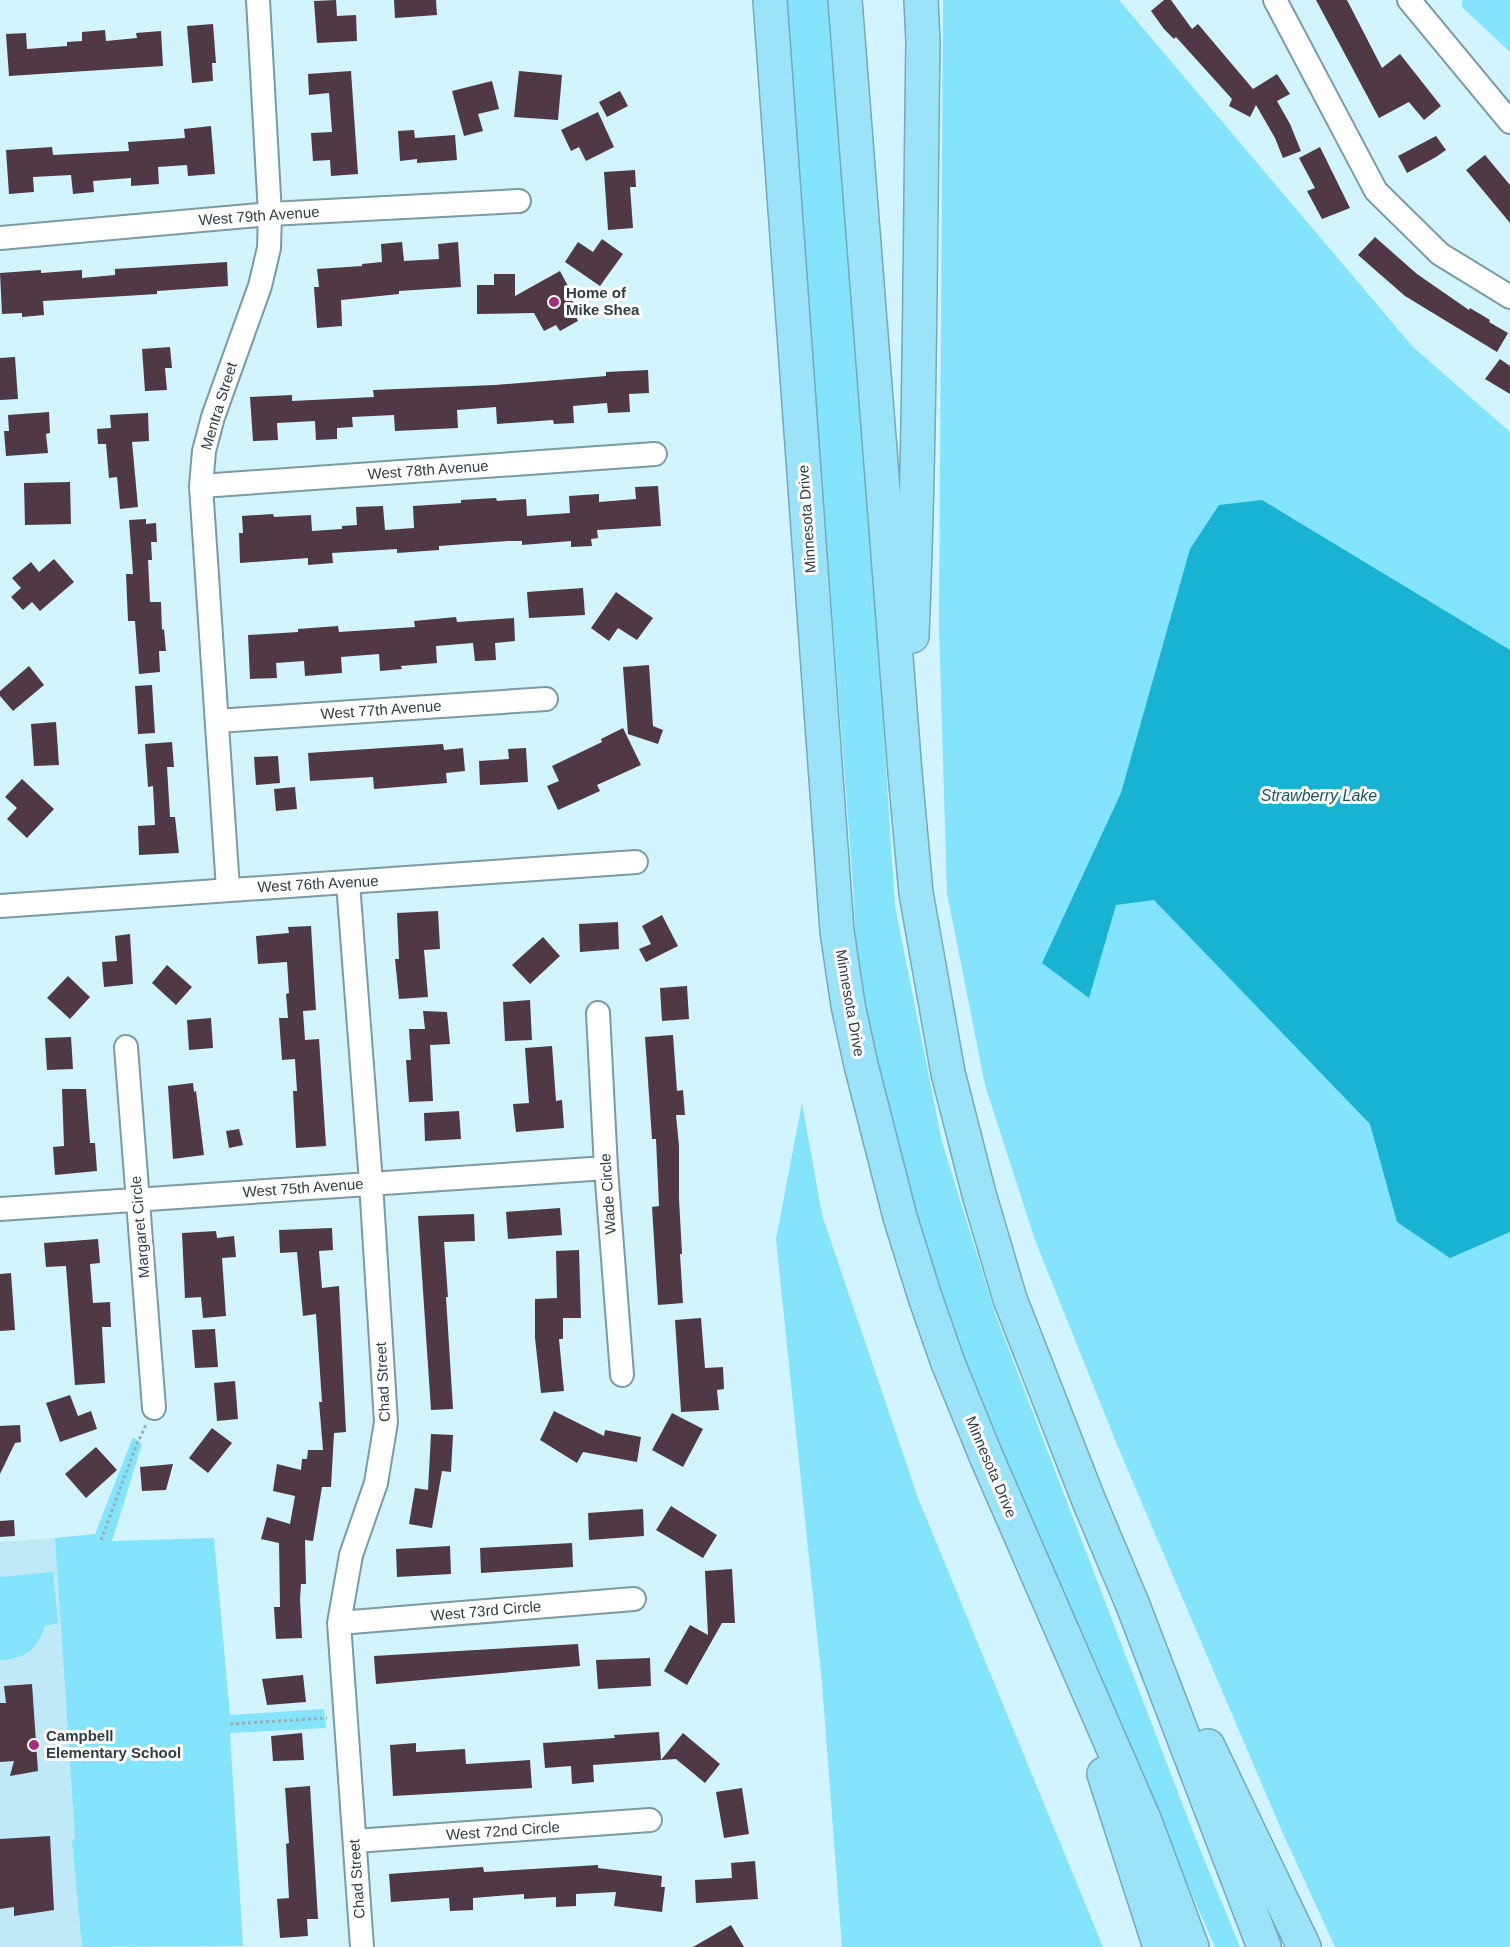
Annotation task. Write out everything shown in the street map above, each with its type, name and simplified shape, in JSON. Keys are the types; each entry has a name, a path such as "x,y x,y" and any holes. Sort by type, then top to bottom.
{"highway":[{"name":"Minnesota Drive","path":"770,0 837,931 848,1005 861,1065 900,1217 948,1363 1042,1587 1144,1819 1192,1947"},
{"path":"845,0 916,893 948,1072 979,1194 1010,1299 1089,1501 1132,1602 1264,1947"},
{"path":"905,773 918,492 918,325 923,41 921,0"},
{"path":"1042,1587 1160,1947"},
{"path":"1132,1602 1169,1664 1304,1947"}],"street":[{"name":"Mentra Street","path":"228,890 201,486 204,451 213,417 260,286 269,248 270,214 258,0"},
{"path":"1275,0 1376,191 1440,254 1510,297"},
{"path":"1409,0 1510,122"},
{"name":"West 79th Avenue","path":"0,238 270,214 519,201"},
{"name":"West 78th Avenue","path":"201,486 655,454"},
{"name":"West 77th Avenue","path":"217,721 546,699"},
{"name":"West 76th Avenue","path":"0,906 636,861"},
{"name":"Chad Street","path":"348,883 371,1183 386,1422 376,1483 351,1555 339,1623 362,1947"},
{"name":"Wade Circle","path":"598,1013 606,1168 622,1375"},
{"name":"Margaret Circle","path":"126,1047 154,1408"},
{"name":"West 75th Avenue","path":"0,1209 606,1168"},
{"name":"West 73rd Circle","path":"339,1623 634,1599"},
{"name":"West 72nd Circle","path":"355,1842 650,1820"}],"path":[{"path":"100,1540 136,1446 154,1408"},
{"path":"230,1724 320,1717 346,1720"}],"shaded area":[{"path":"785,0 834,0 895,906 942,1142 996,1316 1193,1832 1240,1947 1215,1947 1081,1642 949,1328 884,1097 857,968 853,884"},
{"path":"943,0 1119,0 1413,347 1510,432 1510,1947 1335,1947 1281,1829 1118,1447 1035,1240 985,1085 947,893 939,626"},
{"path":"1462,0 1510,0 1510,52 1462,7"},
{"path":"802,1103 822,1215 918,1498 1103,1947 842,1947 822,1683 776,1239"},
{"path":"133,1437 142,1444 112,1541 214,1538 230,1715 324,1709 326,1728 230,1733 243,1946 82,1947 72,1840 75,1839 55,1538 95,1534"},
{"name":"Campbell Elementary School","path":"55,1538 82,1947 0,1947 0,1542"},
{"path":"53,1572 58,1623 45,1626 38,1641 29,1652 16,1658 0,1660 0,1577"}],"water":[{"name":"Strawberry Lake","path":"1262,500 1510,650 1510,1232 1450,1258 1397,1222 1370,1124 1154,900 1116,905 1089,998 1042,963 1121,793 1190,549 1219,505"}],"building":[{"path":"336,0 337,16 356,15 357,41 317,43 314,1"},
{"path":"394,0 436,0 437,15 395,18"},
{"path":"1164,0 1171,0 1192,29 1198,24 1253,89 1277,74 1290,94 1277,101 1301,151 1283,158 1275,138 1256,105 1250,117 1229,106 1232,99 1176,37 1174,39 1164,29 1151,11"},
{"path":"1316,0 1347,0 1382,68 1400,54 1441,106 1424,120 1409,102 1379,118"},
{"path":"213,24 216,63 212,63 213,81 192,83 187,26"},
{"path":"105,30 106,41 137,38 136,33 161,31 163,66 9,76 6,34 26,33 27,49 67,46 67,42 82,41 82,32"},
{"path":"351,71 358,174 331,176 330,160 313,161 311,133 332,132 329,93 309,95 308,74"},
{"path":"519,71 562,75 558,120 514,117"},
{"path":"492,81 499,109 478,114 483,131 464,136 452,91"},
{"path":"620,91 628,106 607,117 599,102"},
{"path":"598,112 614,147 586,161 579,147 571,151 561,130"},
{"path":"211,126 215,174 188,176 187,165 158,167 159,184 131,186 131,178 93,181 94,192 73,194 71,175 33,177 34,192 9,194 6,150 52,147 53,155 129,151 128,142 185,138 184,129"},
{"path":"414,130 415,138 455,135 457,160 417,163 417,159 400,161 398,131"},
{"path":"1436,136 1446,150 1407,173 1398,156"},
{"path":"1320,147 1350,208 1322,219 1307,191 1315,188 1299,158"},
{"path":"1485,155 1510,185 1510,223 1466,170"},
{"path":"635,170 636,187 630,187 633,228 608,230 604,172"},
{"path":"1375,237 1417,274 1469,310 1470,308 1508,333 1497,352 1405,296 1358,255"},
{"path":"602,239 623,254 600,286 565,262 578,242 593,252"},
{"path":"402,242 404,261 439,259 438,244 458,242 461,287 399,291 399,294 341,300 342,326 317,328 314,287 319,287 317,269 362,266 362,264 382,262 381,244"},
{"path":"227,262 228,286 157,291 157,294 43,301 44,315 22,317 22,313 2,314 0,273 82,270 82,278 115,275 115,269"},
{"path":"560,271 569,288 566,290 578,311 574,313 578,321 560,331 556,325 544,331 534,313 477,314 477,285 494,285 494,274 515,274 515,296"},
{"path":"170,347 172,368 165,368 167,390 145,391 142,349"},
{"path":"15,357 18,399 0,400 0,358"},
{"path":"1500,359 1510,366 1510,394 1485,379"},
{"path":"648,370 649,393 629,394 630,412 608,413 607,403 573,406 574,423 554,424 553,420 497,424 496,407 457,410 458,428 395,431 394,415 352,417 353,427 337,428 337,439 316,440 315,421 277,423 278,440 253,441 250,397 292,395 292,401 374,397 373,390 495,385 606,376 606,372"},
{"path":"49,412 50,433 46,434 48,453 6,456 4,431 9,431 8,415"},
{"path":"148,413 149,441 132,442 138,507 120,509 117,477 109,478 106,444 98,444 97,429 111,428 110,415"},
{"path":"70,482 71,524 25,525 24,483"},
{"path":"658,486 661,526 597,530 598,538 591,539 592,546 571,547 571,541 522,545 522,541 508,541 439,546 439,550 397,553 397,549 332,553 333,563 308,565 308,558 240,563 239,533 243,533 242,516 311,515 312,531 342,529 342,526 357,525 356,507 383,506 385,530 414,528 413,506 461,503 461,500 526,499 527,516 570,513 569,496 599,494 599,502 636,499 635,487"},
{"path":"146,519 146,524 156,523 157,542 151,542 152,560 148,560 150,602 161,602 162,630 164,629 166,651 159,651 160,672 139,674 135,621 128,621 126,574 133,574 129,520"},
{"path":"54,559 74,582 40,611 32,602 23,610 11,597 21,588 12,578 31,562 39,572"},
{"path":"583,588 585,615 529,618 527,592"},
{"path":"616,592 653,618 637,640 618,628 609,641 591,628"},
{"path":"456,617 457,622 514,618 515,641 495,643 496,660 475,661 473,643 436,646 437,663 401,666 402,669 380,671 379,654 341,657 342,673 305,676 304,661 276,663 277,678 250,679 248,635 298,632 298,629 338,626 339,632 415,627 414,621"},
{"path":"649,665 653,726 663,730 658,744 628,734 623,667"},
{"path":"29,666 44,685 13,711 0,696 0,691"},
{"path":"152,685 155,733 138,734 135,686"},
{"path":"56,722 59,765 34,766 31,724"},
{"path":"623,728 641,765 597,785 600,791 558,810 547,786 559,781 552,766 602,742 601,739"},
{"path":"172,742 174,767 167,767 170,817 175,817 179,853 139,855 138,826 155,825 153,786 148,787 145,744"},
{"path":"443,744 444,750 463,748 465,771 446,773 447,783 374,789 373,777 310,781 308,753"},
{"path":"526,748 528,782 480,785 479,761 509,759 508,749"},
{"path":"278,756 280,783 256,785 254,757"},
{"path":"22,779 54,809 27,838 7,819 17,808 5,797"},
{"path":"295,787 297,809 276,811 274,789"},
{"path":"438,911 440,949 424,950 428,997 399,999 395,959 399,959 397,913"},
{"path":"662,915 678,946 646,962 639,949 651,944 642,926"},
{"path":"618,922 619,949 580,952 579,924"},
{"path":"311,926 316,1010 303,1011 305,1040 319,1039 326,1146 296,1148 293,1091 297,1091 295,1059 282,1060 279,1018 288,1018 287,962 258,964 256,936 289,933 288,927"},
{"path":"130,934 133,984 104,987 102,962 117,961 115,936"},
{"path":"543,937 560,956 530,984 512,965"},
{"path":"167,965 192,987 176,1005 152,983"},
{"path":"68,976 90,997 70,1019 47,998"},
{"path":"687,986 689,1019 662,1021 660,988"},
{"path":"530,1000 532,1040 505,1041 503,1002"},
{"path":"423,1011 447,1012 450,1044 430,1045 433,1101 409,1102 406,1060 411,1060 409,1029 425,1029"},
{"path":"211,1018 213,1048 189,1050 187,1020"},
{"path":"673,1035 677,1091 683,1090 685,1115 676,1115 679,1146 683,1303 658,1305 652,1207 659,1206 656,1139 652,1139 645,1037"},
{"path":"71,1037 73,1069 47,1070 45,1038"},
{"path":"552,1046 556,1101 562,1100 564,1128 516,1132 513,1104 529,1103 525,1048"},
{"path":"193,1083 204,1155 173,1159 168,1086"},
{"path":"62,1089 86,1089 90,1143 95,1143 97,1171 55,1175 53,1147 64,1146"},
{"path":"459,1111 461,1139 425,1141 424,1113"},
{"path":"239,1129 243,1145 229,1148 226,1131"},
{"path":"560,1208 562,1235 508,1239 506,1212"},
{"path":"474,1214 475,1241 444,1242 453,1409 431,1410 418,1216"},
{"path":"332,1228 333,1250 319,1251 322,1288 339,1286 346,1432 334,1433 331,1487 322,1487 313,1541 305,1540 306,1584 301,1584 300,1599 302,1638 276,1639 274,1607 280,1607 279,1543 261,1539 267,1517 290,1524 295,1496 273,1491 277,1464 301,1470 302,1459 307,1459 308,1450 323,1450 316,1314 303,1316 297,1252 280,1253 279,1230"},
{"path":"216,1231 217,1238 234,1236 236,1257 222,1258 226,1316 203,1318 201,1297 185,1298 182,1233"},
{"path":"98,1239 100,1263 90,1264 93,1303 110,1302 111,1327 102,1327 105,1383 75,1385 66,1266 46,1267 44,1243"},
{"path":"579,1250 581,1318 563,1318 563,1339 559,1339 564,1391 541,1393 535,1338 535,1299 557,1298 556,1251"},
{"path":"11,1273 15,1330 0,1331 0,1274"},
{"path":"701,1318 705,1368 723,1367 724,1389 717,1390 719,1410 681,1412 675,1320"},
{"path":"215,1329 218,1367 195,1368 192,1330"},
{"path":"235,1381 238,1419 217,1421 214,1383"},
{"path":"70,1395 78,1416 91,1411 97,1429 60,1442 46,1403"},
{"path":"554,1411 604,1436 605,1430 641,1437 637,1462 583,1452 577,1463 540,1440"},
{"path":"672,1413 703,1429 683,1467 652,1450"},
{"path":"20,1425 21,1442 15,1443 0,1474 0,1426"},
{"path":"212,1428 232,1443 208,1473 189,1458"},
{"path":"431,1434 453,1435 451,1472 442,1471 432,1528 409,1524 415,1488 428,1490"},
{"path":"96,1447 117,1470 86,1498 65,1474"},
{"path":"173,1464 166,1490 142,1491 140,1467"},
{"path":"671,1506 717,1535 703,1558 656,1530"},
{"path":"643,1509 644,1536 589,1540 588,1513"},
{"path":"14,1520 15,1536 0,1537 0,1521"},
{"path":"572,1543 573,1567 481,1573 480,1548"},
{"path":"450,1546 451,1574 397,1577 396,1549"},
{"path":"732,1569 735,1623 722,1623 687,1685 664,1671 690,1625 708,1635 705,1571"},
{"path":"578,1644 580,1666 376,1684 374,1656"},
{"path":"650,1658 651,1686 598,1689 596,1660"},
{"path":"303,1675 306,1702 267,1705 262,1679"},
{"path":"32,1684 38,1771 10,1776 14,1761 0,1762 0,1703 6,1703 4,1686"},
{"path":"659,1732 661,1760 683,1733 720,1764 705,1783 676,1759 593,1765 594,1782 572,1784 571,1766 545,1768 543,1743 615,1738 614,1735"},
{"path":"302,1733 304,1760 273,1761 271,1736"},
{"path":"416,1743 416,1752 465,1749 466,1764 530,1760 532,1788 393,1796 390,1745"},
{"path":"310,1786 318,1919 307,1919 308,1936 280,1938 277,1899 289,1898 286,1844 289,1843 285,1788"},
{"path":"742,1788 749,1834 724,1838 716,1792"},
{"path":"50,1836 54,1910 14,1916 14,1907 0,1909 0,1839"},
{"path":"755,1861 758,1899 696,1903 695,1880 732,1878 731,1863"},
{"path":"598,1865 598,1868 662,1876 661,1887 665,1887 662,1912 614,1906 616,1892 576,1894 576,1906 556,1907 556,1897 524,1899 524,1894 473,1898 473,1910 450,1911 449,1898 391,1902 389,1874 483,1867 484,1872"},
{"path":"731,1925 744,1947 693,1947"}],"place":[{"name":"Home of Mike Shea","path":"554,302"},
{"name":"Campbell Elementary School","path":"34,1745"}]}
